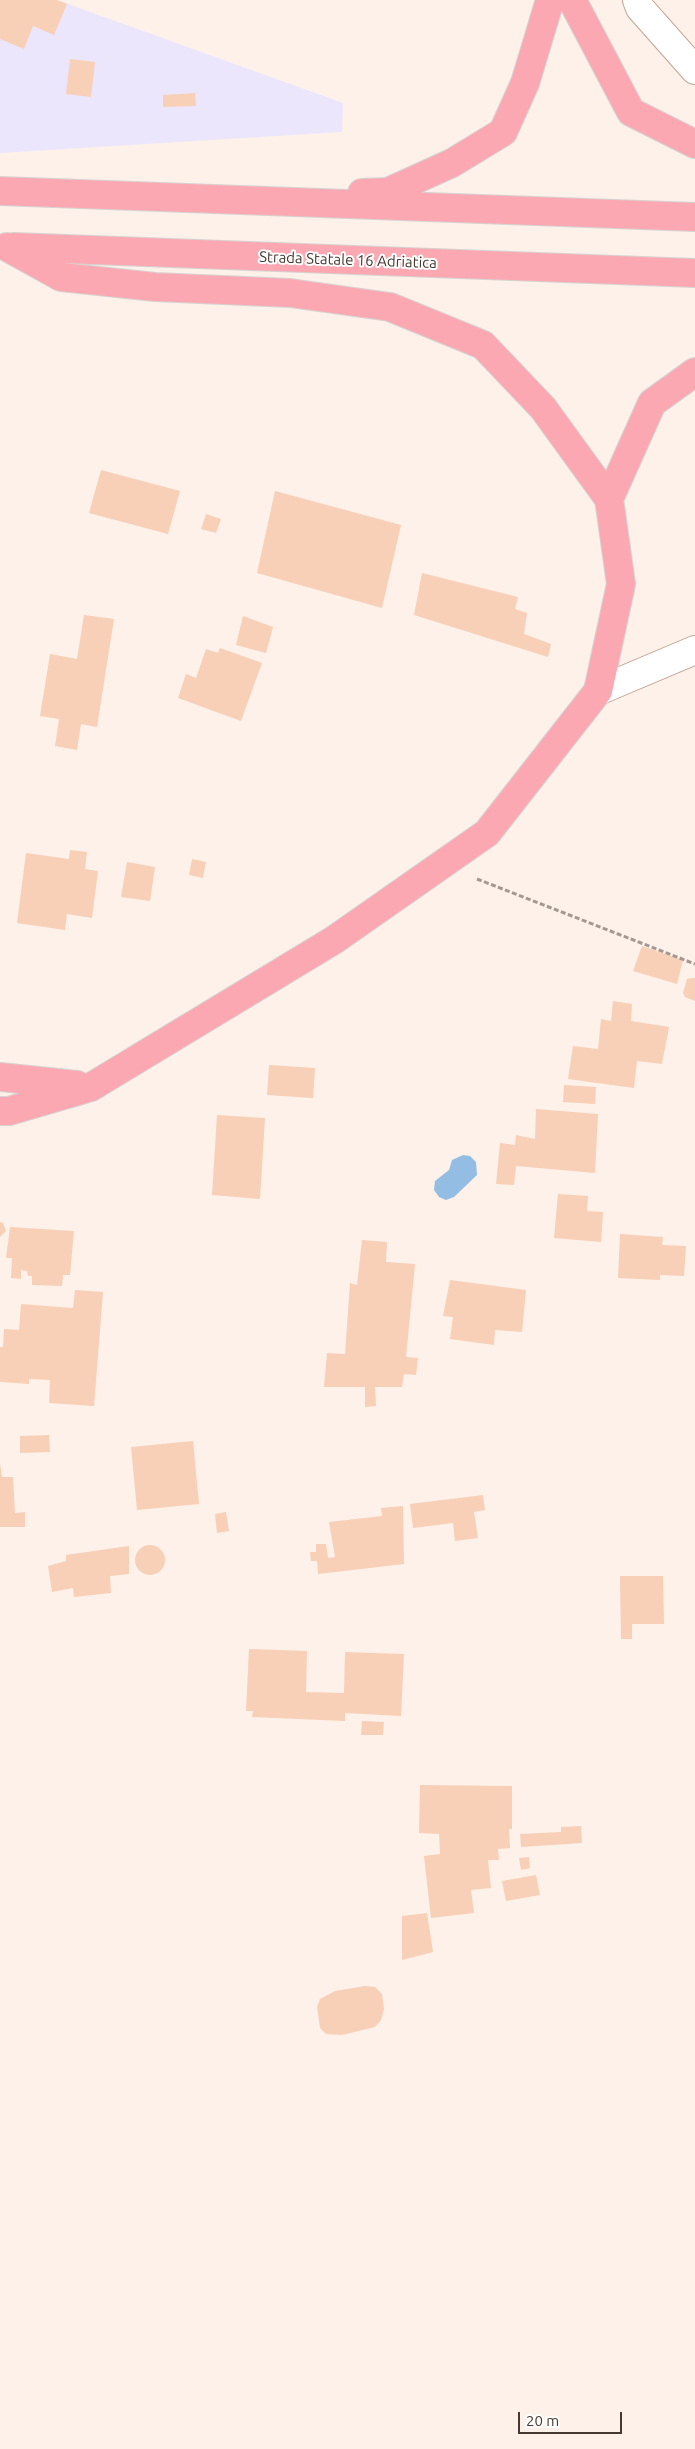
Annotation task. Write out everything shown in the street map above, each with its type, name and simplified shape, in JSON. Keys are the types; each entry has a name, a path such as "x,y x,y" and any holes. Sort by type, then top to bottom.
{"highway":[{"path":"214,199 388,192 452,164 503,132 525,83 550,0"},
{"path":"572,0 631,112 695,144"},
{"path":"0,191 695,217"},
{"path":"0,1111 9,1111 90,1087 334,940 487,833 598,691 621,584 609,499 543,408 483,345 390,307 290,293 155,287 61,276 4,247"},
{"name":"Strada Statale 16 Adriatica","path":"4,247 695,273"},
{"path":"609,499 652,404 695,372"},
{"path":"0,1077 90,1087"}],"street":[{"path":"637,0 640,8 695,70"},
{"path":"598,691 695,650"}],"path":[{"path":"441,865 695,964"}],"shaded area":[{"path":"0,0 57,0 343,103 342,132 0,153"}],"water":[{"path":"463,1155 470,1156 476,1162 477,1175 454,1197 446,1200 439,1197 434,1190 435,1181 449,1170 452,1160"}],"building":[{"path":"0,0 57,0 67,4 54,35 33,26 24,49 0,39"},
{"path":"70,59 95,62 91,97 66,94"},
{"path":"195,93 196,106 163,107 163,95"},
{"path":"101,470 180,491 168,534 89,513"},
{"path":"275,491 401,525 382,608 257,573"},
{"path":"206,514 221,519 216,533 201,529"},
{"path":"422,573 518,597 515,609 527,613 524,634 551,644 548,657 414,615"},
{"path":"84,615 114,619 97,727 81,724 77,750 55,746 59,719 40,716 50,654 77,659"},
{"path":"243,616 273,627 266,653 236,645"},
{"path":"220,648 262,663 241,721 178,698 186,674 196,678 206,649 218,653"},
{"path":"70,850 87,852 85,869 98,871 92,918 67,914 65,930 17,923 26,853 69,859"},
{"path":"192,859 206,862 203,878 189,875"},
{"path":"127,862 155,867 150,901 121,897"},
{"path":"642,946 683,960 677,984 633,971"},
{"path":"695,978 695,1001 685,997 683,993 687,979"},
{"path":"613,1001 632,1004 631,1021 669,1027 662,1064 637,1061 634,1088 568,1079 573,1046 598,1049 601,1019 611,1021"},
{"path":"269,1065 315,1068 313,1098 267,1095"},
{"path":"564,1085 596,1087 595,1104 563,1102"},
{"path":"536,1109 598,1114 595,1173 516,1166 514,1185 496,1184 500,1143 515,1145 516,1135 535,1139"},
{"path":"217,1115 265,1118 260,1199 212,1195"},
{"path":"558,1194 588,1196 587,1211 603,1212 601,1242 554,1238"},
{"path":"0,1222 3,1223 6,1231 0,1237"},
{"path":"10,1227 74,1231 70,1275 63,1275 62,1286 32,1285 32,1276 28,1276 27,1271 21,1270 21,1279 11,1278 12,1258 6,1258"},
{"path":"620,1234 663,1237 662,1245 686,1246 684,1276 660,1275 660,1280 618,1278"},
{"path":"362,1240 387,1242 386,1262 415,1264 406,1357 418,1358 416,1375 404,1374 402,1387 375,1387 376,1406 365,1407 365,1387 324,1387 327,1353 345,1354 350,1283 357,1285"},
{"path":"450,1280 526,1290 522,1332 495,1330 494,1345 450,1339 453,1317 443,1316"},
{"path":"75,1290 103,1292 94,1406 49,1403 50,1380 29,1379 29,1384 0,1382 0,1347 3,1347 4,1329 19,1330 21,1304 73,1308"},
{"path":"49,1435 50,1452 20,1453 20,1436"},
{"path":"193,1441 199,1504 137,1510 131,1447"},
{"path":"0,1463 2,1477 13,1477 15,1513 25,1512 25,1527 0,1527"},
{"path":"483,1495 485,1510 474,1512 478,1538 455,1541 453,1523 413,1528 410,1504"},
{"path":"403,1506 404,1564 318,1574 317,1561 311,1561 310,1552 316,1552 316,1544 326,1544 328,1558 335,1557 329,1522 382,1516 381,1508"},
{"path":"226,1512 229,1531 217,1533 215,1514"},
{"path":"150,1545 160,1550 165,1560 160,1570 150,1575 140,1570 135,1560 140,1550"},
{"path":"129,1546 129,1574 110,1576 111,1593 74,1597 73,1588 52,1592 48,1566 66,1561 66,1555"},
{"path":"620,1576 663,1576 664,1624 632,1624 632,1639 621,1639"},
{"path":"249,1649 307,1651 306,1692 344,1693 345,1652 404,1654 401,1716 345,1713 345,1721 252,1717 253,1711 246,1711"},
{"path":"362,1721 384,1722 383,1735 361,1735"},
{"path":"420,1785 512,1786 512,1829 509,1829 510,1848 498,1849 499,1860 488,1860 491,1888 471,1890 474,1913 431,1918 424,1856 440,1854 439,1834 419,1833"},
{"path":"581,1826 582,1843 521,1847 520,1834 561,1832 561,1827"},
{"path":"529,1857 530,1868 521,1870 519,1858"},
{"path":"536,1875 540,1895 506,1901 502,1881"},
{"path":"427,1913 433,1952 402,1960 402,1916"},
{"path":"365,1986 375,1987 382,1994 384,2009 381,2020 375,2027 342,2035 326,2034 320,2028 317,2007 320,1999 335,1991"}]}
